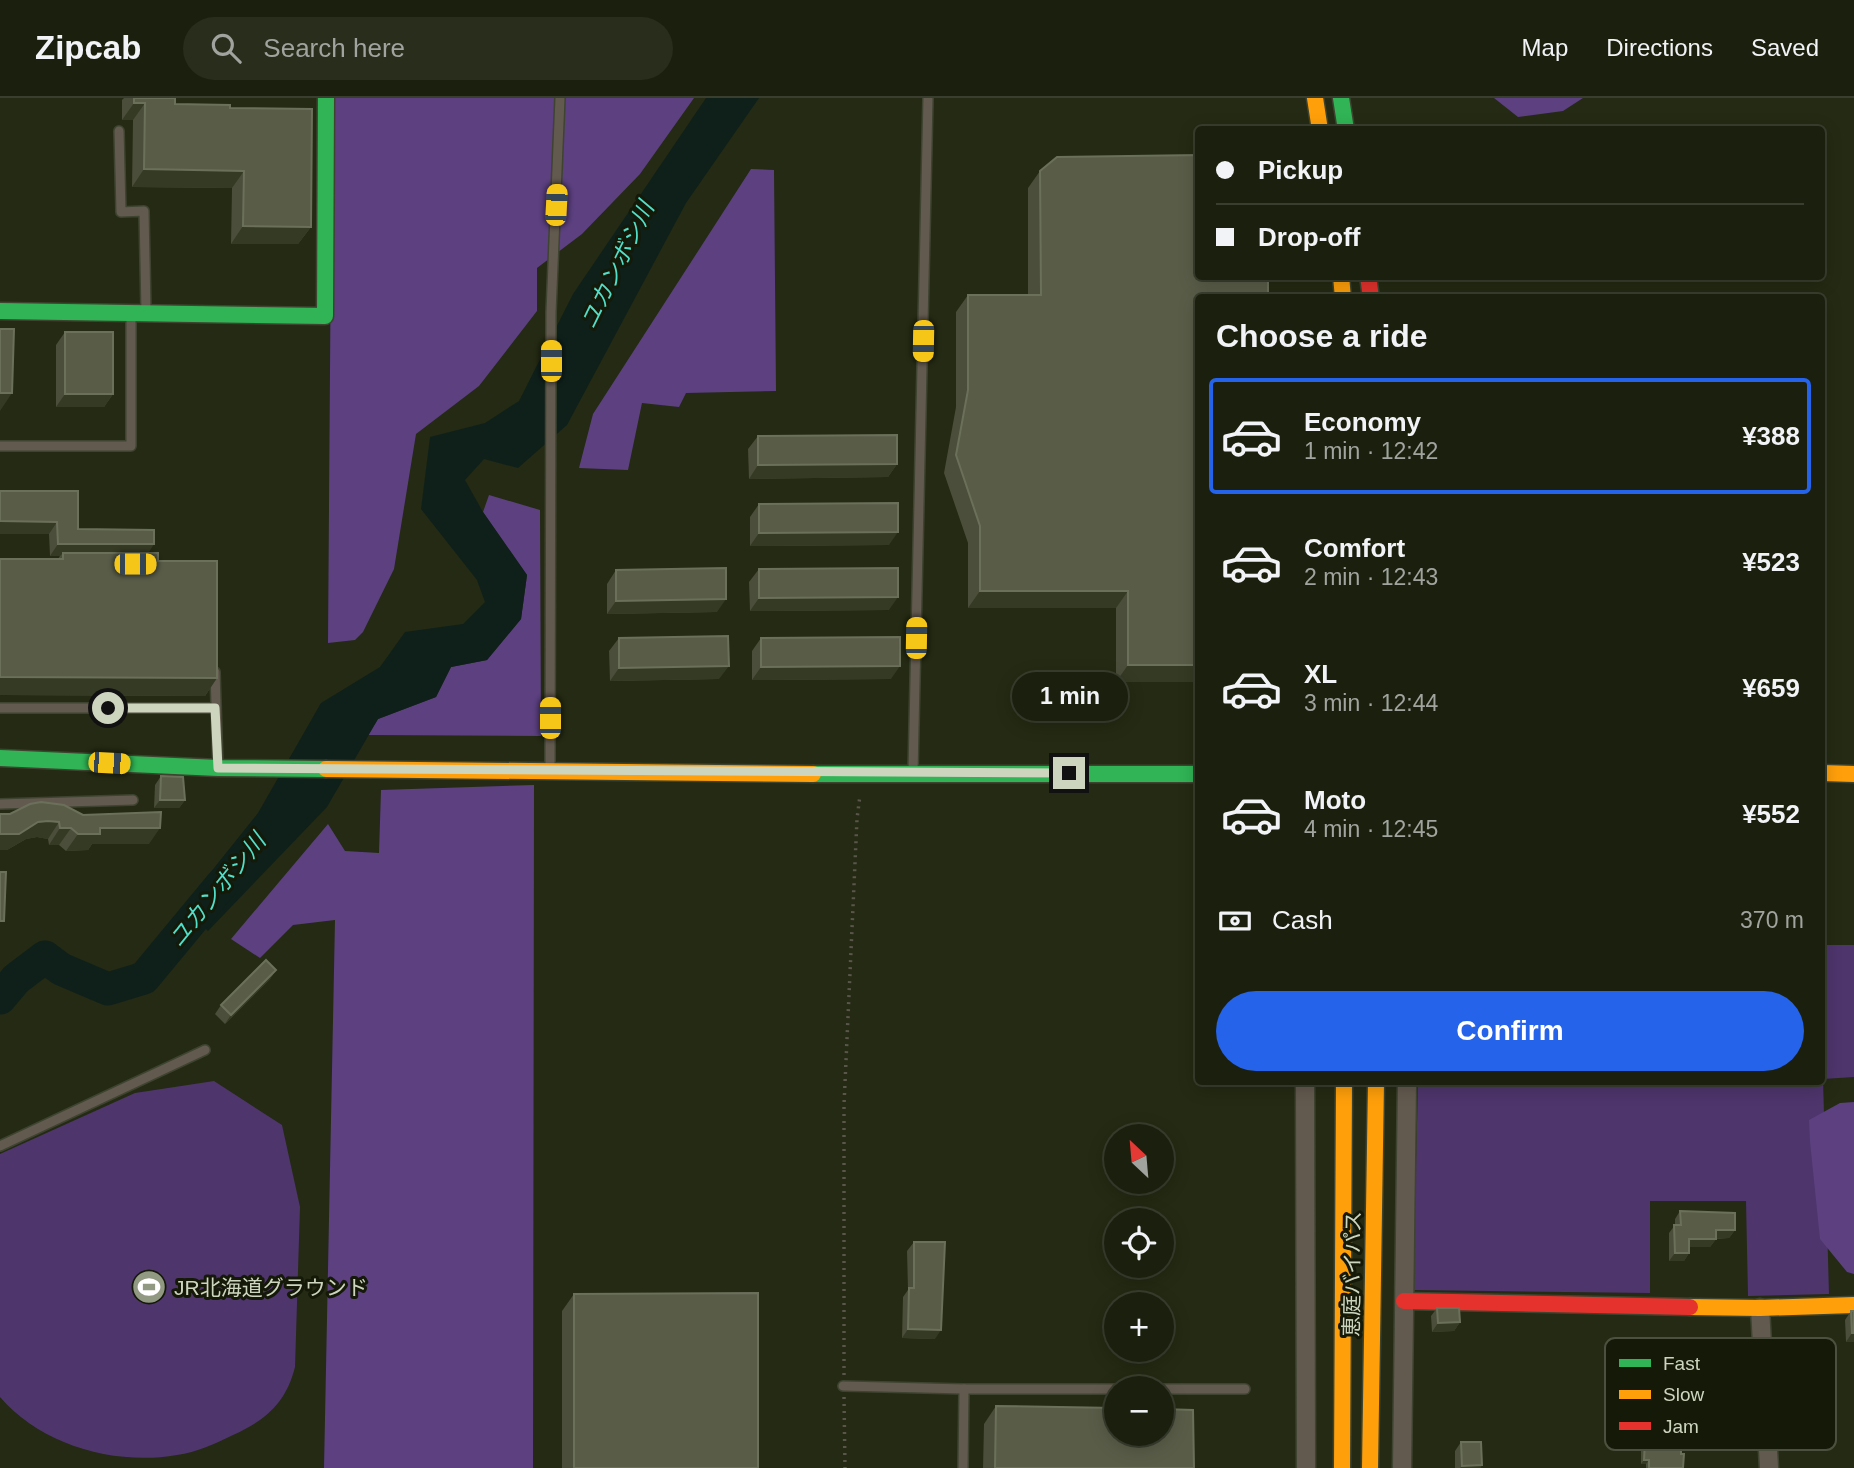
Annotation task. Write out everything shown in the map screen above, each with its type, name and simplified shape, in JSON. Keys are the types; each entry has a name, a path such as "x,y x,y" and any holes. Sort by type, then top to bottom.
{"main road":[{"path":"0,311 326,316 326,98"},
{"path":"1315,98 1319,126"},
{"path":"1341,98 1345,126"},
{"path":"0,758 218,768 1195,774"},
{"path":"1825,773 1854,774"},
{"name":"恵庭バイパス","path":"1342,1468 1345,1085"},
{"name":"恵庭バイパス","path":"1370,1468 1376,1085"},
{"path":"1404,1301 1760,1308 1854,1306"}],"street":[{"path":"1305,1085 1306,1468"},
{"path":"1402,1468 1407,1085"},
{"path":"1760,1308 1762,1338"},
{"path":"1768,1450 1769,1468"}],"lane":[{"path":"550,769 551,312 560,98"},
{"path":"913,773 928,98"},
{"path":"0,446 131,446 144,211 121,212 119,131"},
{"path":"215,656 218,768"},
{"path":"0,708 215,708"},
{"path":"0,804 133,800"},
{"path":"0,1146 205,1050"},
{"path":"844,1386 964,1390 1104,1389"},
{"path":"1174,1389 1245,1389"},
{"path":"963,1468 964,1390"}],"path":[{"path":"845,1468 844,1105 857,819 863,774"}],"shaded area":[{"path":"332,98 694,98 640,174 582,234 537,268 537,311 479,386 416,434 394,569 363,632 355,640 328,643"},
{"path":"1494,98 1583,98 1563,111 1518,117"},
{"path":"751,169 774,170 776,391 686,393 679,407 642,403 628,470 579,468 593,414"},
{"path":"489,495 540,510 541,736 368,735 378,719 436,697 451,667 487,660 521,619 527,575 483,512"},
{"path":"534,785 533,1468 324,1468 335,920 293,925 260,958 231,939 328,824 345,851 379,853 381,790"},
{"path":"1825,945 1854,945 1854,1077 1825,1079"},
{"name":"JR北海道グラウンド","path":"214,1081 282,1125 300,1207 295,1367 291,1380 280,1400 265,1416 245,1429 192,1452 153,1458 129,1457 81,1448 58,1439 36,1428 0,1397 0,1154 135,1093"},
{"path":"1418,1085 1823,1085 1829,1294 1748,1296 1746,1201 1650,1201 1650,1293 1413,1290"},
{"path":"1854,1102 1854,1274 1847,1272 1820,1239 1809,1120 1840,1103"}],"water":[{"path":"706,98 759,98 686,203 567,425 518,468 484,459 465,480 483,512 527,575 521,619 487,660 451,667 436,697 378,719 327,807 208,931 182,908 258,813 321,703 380,667 405,632 463,624 485,602 477,580 421,509 430,437 485,423 519,401 573,294"}],"building":[{"path":"134,98 175,98 175,104 230,105 230,108 312,109 311,227 243,226 244,171 144,169 145,103 134,103"},
{"path":"1195,155 1195,280 1268,280 1268,294 1195,294 1195,665 1128,665 1128,591 980,591 980,526 956,455 968,390 968,295 1041,295 1040,171 1057,157"},
{"path":"0,329 14,329 12,393 0,393"},
{"path":"65,332 113,332 113,394 65,394"},
{"path":"897,435 897,464 758,465 758,436"},
{"path":"0,491 78,491 78,529 154,530 154,544 58,544 57,522 0,521"},
{"path":"898,503 898,532 759,533 759,504"},
{"path":"63,553 158,553 158,561 217,561 217,678 0,677 0,559 63,559"},
{"path":"726,568 726,599 616,601 616,570"},
{"path":"898,568 898,597 759,598 759,569"},
{"path":"728,636 729,666 619,668 619,638"},
{"path":"900,637 900,666 761,667 761,638"},
{"path":"161,776 183,777 185,800 160,800"},
{"path":"41,802 64,805 83,815 161,812 160,828 100,828 100,834 78,834 71,828 60,828 59,822 48,821 38,822 19,834 0,834 0,814 10,814 30,804"},
{"path":"0,872 6,872 4,921 0,921"},
{"path":"266,960 276,970 231,1015 221,1005"},
{"path":"1680,1211 1735,1213 1735,1230 1716,1230 1716,1239 1689,1239 1689,1253 1675,1253 1674,1225 1681,1225"},
{"path":"914,1242 945,1242 941,1330 908,1329 909,1288 914,1288"},
{"path":"758,1293 758,1468 574,1468 574,1294"},
{"path":"1437,1308 1459,1308 1460,1322 1438,1323"},
{"path":"1851,1311 1854,1311 1854,1333 1852,1333"},
{"path":"996,1406 1104,1408 1104,1446 1174,1446 1174,1409 1193,1410 1194,1468 995,1468"},
{"path":"1461,1442 1481,1442 1482,1465 1462,1466"},
{"path":"1645,1450 1681,1450 1681,1454 1684,1454 1683,1468 1649,1468 1649,1460 1644,1460"}],"waterway":[{"name":"ユカンボシ川","path":"0,998 16,979 45,957 61,969 108,989 144,978 221,885"}],"traffic: fast":[{"path":"0,311 325,316 326,98"},
{"path":"1341,98 1345,126"},
{"path":"0,758 218,768 326,769"},
{"path":"813,774 1195,774"}],"traffic: slow":[{"path":"1315,98 1319,126"},
{"path":"1341,280 1343,294"},
{"path":"326,769 813,774"},
{"path":"1825,773 1854,774"},
{"path":"1342,1468 1344,1085"},
{"path":"1370,1468 1376,1085"},
{"path":"1690,1307 1854,1305"}],"traffic: jam":[{"path":"1369,280 1370,294"},
{"path":"1404,1301 1690,1307"}],"place":[{"name":"JR北海道グラウンド","path":"149,1287"}],"route":[{"path":"108,708 215,708 218,768 863,774 1069,773"}]}
